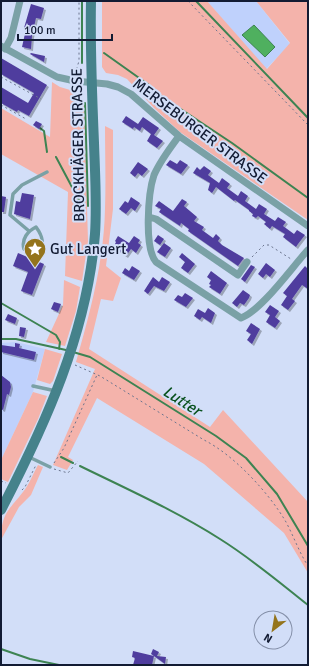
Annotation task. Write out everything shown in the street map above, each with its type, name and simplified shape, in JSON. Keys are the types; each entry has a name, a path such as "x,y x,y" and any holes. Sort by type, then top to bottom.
{"main road":[{"name":"BROCKHÄGER STRASSE","path":"1,510 28,456 57,391 76,337 87,286 95,234 96,190 91,1"}],"street":[{"path":"3,48 11,38 20,1"},
{"name":"MERSEBURGER STRASSE","path":"3,48 58,77 118,87 131,94 179,136 308,226"},
{"path":"179,136 154,176 149,204 149,217 150,252 156,262 241,318 248,315 267,297 308,250"},
{"path":"149,217 156,219 238,275 247,262"}],"lane":[{"path":"29,230 10,215 13,194 22,185 47,172"},
{"path":"36,227 42,234 42,244 37,254 30,253 24,249 24,238 29,230 36,227"},
{"path":"33,386 57,391"},
{"path":"28,456 50,467"}],"path":[{"path":"75,81 75,71 79,61 79,1"},
{"path":"188,1 308,126"},
{"path":"1,77 41,99"},
{"path":"1,105 26,119"},
{"path":"247,262 264,245 269,244 296,263"},
{"path":"67,362 98,374 204,440 219,447 266,495 285,522 308,566"},
{"path":"78,461 68,473 50,467 57,460 64,448 98,374"},
{"path":"13,487 19,490 25,487 38,461"}],"shaded area":[{"path":"102,1 207,1 267,69 290,43 256,1 307,1 308,220 180,132 154,108 127,79 118,75 106,73 102,67"},
{"path":"207,1 256,1 290,44 266,69"},
{"path":"254,25 275,47 265,57 242,35"},
{"path":"52,82 60,87 77,92 84,103 88,241 82,281 65,276 68,192 1,154 1,108 50,137"},
{"path":"105,126 113,130 113,209 106,266 121,278 113,301 101,299 89,349 210,427 223,410 308,502 308,573 284,533 204,464 97,398 68,457 73,460 67,470 53,465 95,369 76,362 91,306 102,248 105,199"},
{"path":"64,280 80,287 76,311 65,346 46,342 63,305"},
{"path":"16,342 45,349 33,392 1,460 1,343"},
{"path":"45,349 62,354 53,381 50,384 37,380"},
{"path":"33,392 47,396 38,419 8,482 1,479 1,460"},
{"path":"38,465 43,467 31,495 19,507 1,540 2,524 6,513 29,483"}],"building":[{"path":"31,4 44,8 41,19 36,18 31,49 22,47 26,29 24,28"},
{"path":"30,54 45,56 44,62"},
{"path":"1,58 47,85 29,116 18,110 17,112 1,103 1,87 28,103 34,93 1,74"},
{"path":"126,116 138,124 143,117 159,128 154,135 163,141 157,148 147,141 151,134 142,127 140,131 134,127 133,129 122,122"},
{"path":"36,121 42,124 39,129 33,125"},
{"path":"170,160 177,164 180,160 188,165 181,174 166,165"},
{"path":"138,162 148,169 142,176 138,173 135,177 130,173"},
{"path":"204,166 211,171 208,175 219,183 222,178 230,184 227,188 238,196 241,191 248,196 245,201 256,209 259,204 267,209 264,214 275,221 278,217 286,222 283,226 294,234 297,230 305,235 296,247 283,237 285,234 272,226 270,229 264,224 266,222 258,216 256,218 252,216 253,214 249,210 216,187 212,193 208,190 210,183 193,173 197,167 200,170"},
{"path":"22,193 34,195 30,219 14,214 16,201 20,202"},
{"path":"1,196 6,197 4,212 1,212"},
{"path":"131,197 140,203 135,211 131,208 126,214 119,209 125,201 128,203"},
{"path":"182,199 187,202 184,206 197,217 194,221 204,227 202,230 213,238 216,234 220,238 218,241 222,245 244,258 238,266 188,231 189,229 181,223 180,226 159,212 161,209 155,206 159,201 173,211"},
{"path":"158,235 164,239 160,245 154,241"},
{"path":"118,236 129,243 134,236 140,240 138,243 141,245 136,253 131,249 126,256 116,249 118,246 115,244 115,241"},
{"path":"164,243 171,248 165,257 157,252"},
{"path":"18,253 44,264 32,295 21,291 28,272 13,266"},
{"path":"182,253 195,264 188,273 181,268 185,262 179,257"},
{"path":"266,263 275,270 270,277 266,274 263,278 258,274"},
{"path":"251,265 255,267 245,282 241,279"},
{"path":"132,266 140,271 134,280 122,273 125,268 129,271"},
{"path":"305,266 308,269 308,289 302,285 292,299 295,301 288,310 281,305 287,296 283,293"},
{"path":"211,271 227,283 220,294 209,287 211,285 209,284 211,280 207,277"},
{"path":"153,277 159,282 162,277 170,282 164,291 154,286 148,294 144,291"},
{"path":"243,290 250,295 249,298 244,305 240,303 237,307 232,303"},
{"path":"185,293 193,298 186,307 174,300 178,295 182,297"},
{"path":"54,302 61,304 58,312 51,309"},
{"path":"270,305 279,311 275,317 280,321 275,328 266,322 270,315 265,312"},
{"path":"208,308 215,313 211,323 202,317 200,320 194,316 198,309 205,313"},
{"path":"8,314 17,318 15,324 5,320"},
{"path":"251,323 260,329 252,344 247,340 251,334 246,331"},
{"path":"20,327 26,328 24,337 19,336"},
{"path":"15,343 20,344 19,348 36,352 34,360 1,352 1,345 15,347"},
{"path":"1,375 10,382 11,387 9,395 7,394 3,410 1,409"},
{"path":"153,649 159,652 157,656 166,657 165,664 151,654"},
{"path":"133,651 154,656 152,665 133,665 135,658 132,657"}],"waterway":[{"path":"82,1 82,63"},
{"path":"196,1 308,118"},
{"path":"104,53 149,85 155,92 232,143 308,198"},
{"path":"85,103 88,206"},
{"path":"40,128 44,131 47,152"},
{"path":"56,157 81,204"},
{"path":"1,303 56,335 60,342 59,349"},
{"name":"Lutter","path":"1,339 16,339 66,350"},
{"name":"Lutter","path":"73,352 90,357 216,436 246,458 277,494 308,546"},
{"path":"61,457 73,463"},
{"path":"80,466 186,519 220,539 265,571 308,605"},
{"path":"1,649 30,659 59,665"}],"place":[{"name":"Gut Langert","path":"35,268"}]}
